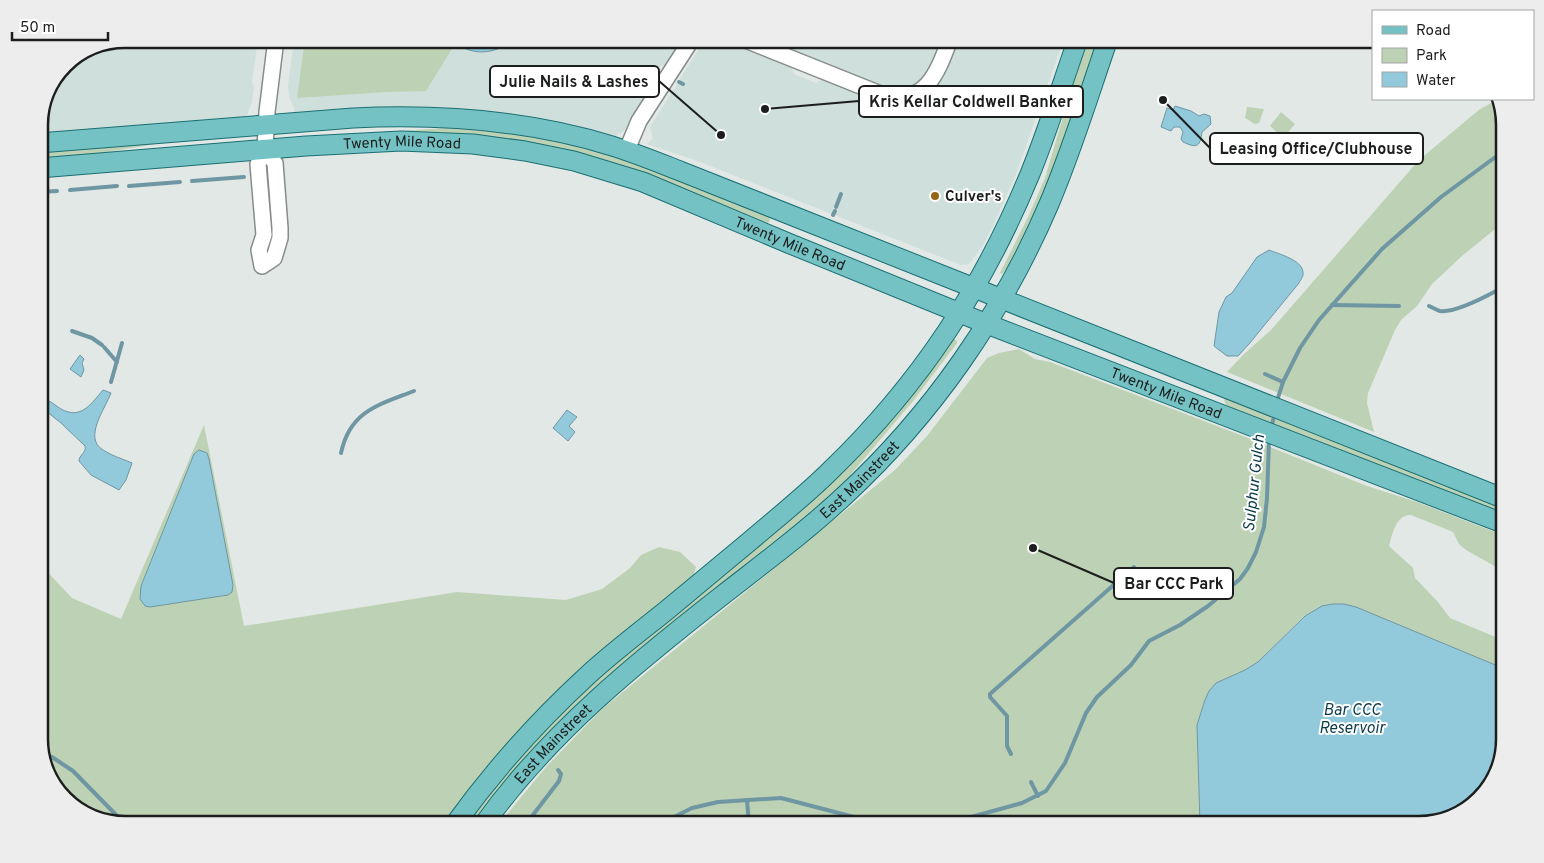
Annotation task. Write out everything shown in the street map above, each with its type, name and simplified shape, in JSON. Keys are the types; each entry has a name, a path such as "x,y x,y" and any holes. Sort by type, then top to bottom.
{"main road":[{"name":"East Mainstreet","path":"461,816 517,747 565,697 605,661 804,495 851,451 908,386 937,347 976,288 1008,225 1031,173 1075,48"},
{"name":"East Mainstreet","path":"491,816 533,764 596,699 718,598 812,525 860,481 930,403 987,324 1023,258 1050,203 1105,48"},
{"name":"Twenty Mile Road","path":"48,143 378,117 457,119 524,127 569,135 614,146 680,171 1496,495"},
{"name":"Twenty Mile Road","path":"48,167 382,141 436,142 525,151 574,161 643,182 987,324 1496,520"}],"street":[{"path":"265,149 275,163 280,228 279,243 274,258 262,266 259,250 264,230 258,164 265,149 275,48"},
{"path":"626,152 637,126 686,48"},
{"path":"766,48 883,95 895,98 913,95 930,83 936,75 946,48"}],"shaded area":[{"path":"257,48 252,82 254,87 252,102 247,115 237,120 48,134 50,104 55,90 63,78 86,58 109,49"},
{"path":"293,48 675,48 665,65 657,68 650,82 649,90 624,131 615,136 294,116 294,107 289,98 288,87"},
{"path":"699,48 745,48 791,66 794,74 816,83 823,79 893,105 926,96 936,87 943,76 954,48 1061,48 1016,174 993,226 982,247 969,264 961,265 695,160 647,144 653,138 650,127"},
{"path":"783,48 939,48 930,70 922,81 909,89 885,89"}],"green space":[{"path":"304,48 452,48 426,91 297,98"},
{"path":"1083,48 1097,48 1048,187 1012,261 1002,274 1000,273 1045,178"},
{"path":"1493,102 1495,109 1496,228 1432,284 1417,306 1401,320 1395,330 1368,393 1367,403 1374,432 1227,372 1271,330 1419,160 1480,109"},
{"path":"1247,107 1264,109 1259,123 1255,124 1245,118"},
{"path":"1281,112 1295,124 1283,138 1270,126"},
{"path":"448,128 527,135 605,153 699,185 769,215 770,221 766,225 616,164 303,137"},
{"path":"238,136 155,144 89,155 48,159 48,150"},
{"path":"266,164 268,165 274,236 268,252 266,250 271,219"},
{"path":"953,338 957,341 914,400 829,500 717,589 484,816 471,816 515,760 581,692 657,628"},
{"path":"1019,349 1035,359 1050,362 1367,486 1417,502 1496,533 1496,567 1466,550 1459,544 1453,532 1411,515 1398,521 1389,546 1413,568 1415,578 1438,602 1450,618 1496,637 1496,665 1356,607 1330,606 1304,616 1258,662 1216,683 1205,700 1197,725 1200,816 506,816 546,767 602,709 895,470 927,436 987,358 999,353"},
{"path":"1227,396 1496,503 1496,512 1226,405 1224,400"},
{"path":"204,425 244,626 457,592 566,600 602,589 630,568 641,555 659,547 680,552 696,567 693,578 569,680 534,716 464,797 451,816 124,816 90,808 74,796 60,781 55,773 49,754 48,573 72,598 121,619"}],"water":[{"path":"464,48 500,48 484,52"},
{"path":"1175,106 1191,111 1199,116 1204,114 1210,116 1211,124 1202,132 1197,145 1183,142 1181,139 1183,132 1180,127 1174,127 1171,131 1161,127 1167,108 1173,110"},
{"path":"1269,250 1299,264 1302,268 1303,276 1238,356 1227,356 1214,346 1219,312 1226,297 1232,293 1257,257"},
{"path":"80,355 84,359 82,363 84,370 81,377 70,369"},
{"path":"103,390 111,393 97,423 95,438 97,445 103,450 132,463 126,480 119,490 91,475 79,461 85,446 48,413 48,400 61,409 74,413 80,412 90,405"},
{"path":"567,410 577,417 569,426 575,432 568,441 553,428"},
{"path":"199,450 207,453 209,459 233,585 232,592 228,595 150,607 145,606 140,599 141,586 194,454"},
{"name":"Bar CCC Reservoir","path":"1344,604 1356,607 1496,665 1496,749 1489,773 1477,789 1458,805 1449,810 1430,815 1200,816 1197,725 1209,691 1216,683 1258,662 1305,616 1322,606"}],"waterway":[{"path":"679,82 683,84"},
{"name":"Sulphur Gulch","path":"1277,401 1283,382 1300,348 1319,320 1382,249 1441,197 1496,157"},
{"path":"192,181 244,177"},
{"path":"129,186 180,182"},
{"path":"70,190 117,186"},
{"path":"48,192 57,191"},
{"path":"836,207 841,194"},
{"path":"833,215 835,211"},
{"path":"1429,306 1440,311 1453,310 1496,291"},
{"path":"1332,305 1399,306"},
{"path":"72,331 92,338 102,345"},
{"path":"111,382 122,343"},
{"path":"104,347 117,362"},
{"path":"1265,374 1283,382"},
{"path":"341,453 351,428 367,412 414,391"},
{"name":"Sulphur Gulch","path":"1271,428 1275,413"},
{"name":"Sulphur Gulch","path":"975,816 1022,803 1046,791 1065,763 1086,713 1097,697 1131,665 1149,641 1180,625 1208,606 1240,579 1256,552 1264,527 1269,440"},
{"path":"1011,754 1007,746 1007,716 990,697 990,694 1134,567"},
{"path":"50,757 73,771 116,815"},
{"path":"532,816 559,781 561,774 558,770"},
{"path":"1031,782 1038,796"},
{"path":"676,816 692,808 718,802 781,798 850,816"},
{"path":"747,800 748,816"}],"place":[{"name":"Leasing Office/Clubhouse","path":"1163,100"},
{"name":"Kris Kellar Coldwell Banker","path":"765,109"},
{"name":"Julie Nails & Lashes","path":"721,135"},
{"name":"Culver's","path":"935,196"},
{"name":"Bar CCC Park","path":"1033,548"}]}
